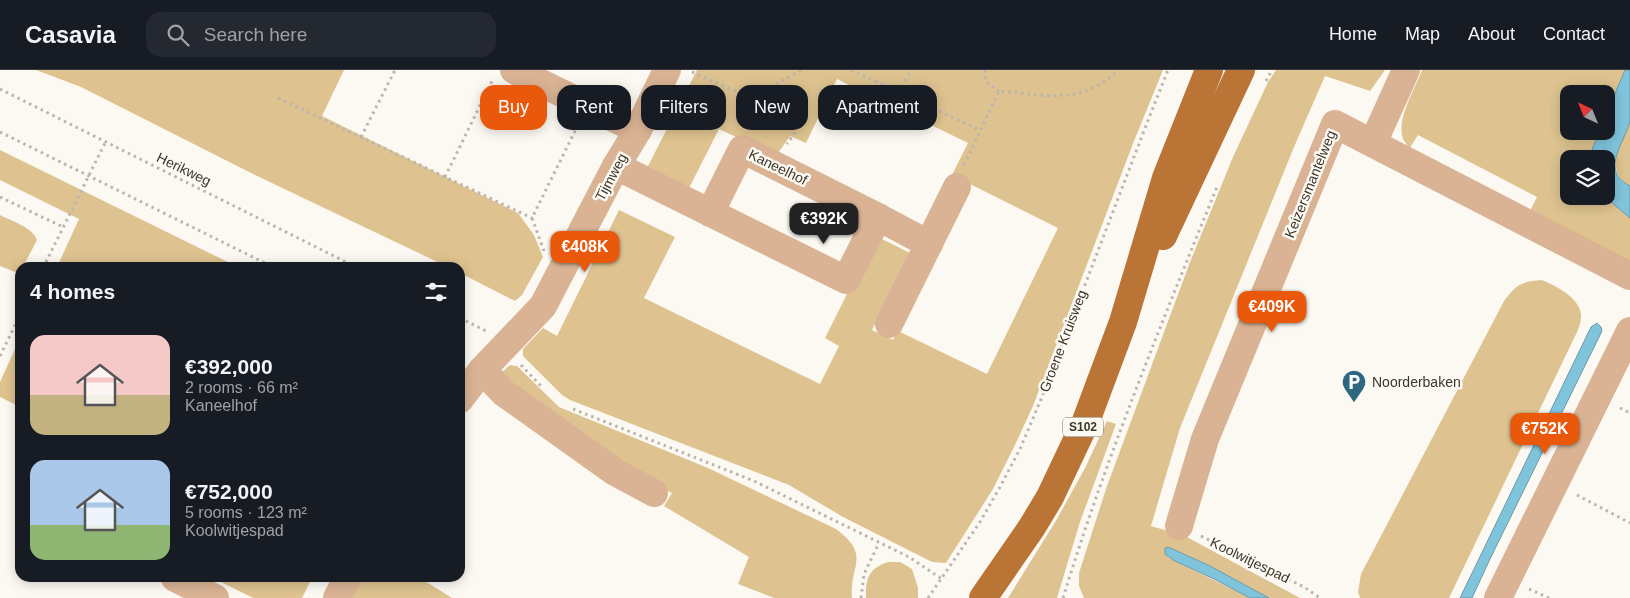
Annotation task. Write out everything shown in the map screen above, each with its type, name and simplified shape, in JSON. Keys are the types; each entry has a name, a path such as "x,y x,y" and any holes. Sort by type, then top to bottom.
{"main road":[{"name":"S102","path":"983,598 1032,527 1050,497 1086,421 1123,322 1166,178 1209,70"},
{"name":"S102","path":"1123,322 1241,70"}],"street":[{"name":"Tijmweg","path":"465,392 482,370 543,306 616,166 638,130 667,70"},
{"path":"1373,143 1406,70"},
{"path":"503,74 557,95"},
{"name":"Keizersmantelweg","path":"1179,526 1206,439 1335,124 1630,276"},
{"path":"631,127 638,130"},
{"name":"Kaneelhof","path":"710,212 742,150 929,244"},
{"path":"616,166 846,280 878,217"},
{"path":"889,324 958,187"},
{"path":"1498,598 1630,331"},
{"path":"482,370 504,393 615,472 654,493"},
{"path":"183,582 215,598"},
{"path":"337,598 345,582"}],"path":[{"path":"361,137 395,70"},
{"path":"687,70 736,91"},
{"path":"775,85 801,70"},
{"path":"851,70 883,85"},
{"path":"902,85 911,70"},
{"path":"985,70 986,82 999,90 1061,97 1096,88 1118,70"},
{"name":"Groene Kruisweg","path":"928,598 980,522 1020,449 1042,397 1168,70"},
{"path":"1264,85 1272,70"},
{"path":"445,177 503,74"},
{"name":"Herikweg","path":"0,89 346,262"},
{"path":"958,187 961,171 999,90"},
{"path":"278,98 532,218 556,283"},
{"path":"937,110 980,130"},
{"path":"532,218 575,130"},
{"path":"773,165 795,130"},
{"path":"0,132 263,262"},
{"path":"46,262 105,143"},
{"path":"1063,598 1083,534 1113,450 1218,185"},
{"path":"0,197 63,227"},
{"path":"0,356 15,326"},
{"path":"505,346 544,388"},
{"path":"565,406 754,481 909,557 942,578"},
{"path":"1555,484 1630,523"},
{"name":"Koolwitjespad","path":"1179,526 1304,587 1320,598"},
{"path":"861,598 864,574 879,543"}],"shaded area":[{"path":"36,70 344,70 322,116 518,213 534,235 543,257 522,295 515,301 465,276 465,262 438,262 251,173 81,87"},
{"path":"697,70 1163,70 1033,406 993,489 946,563 932,562 843,517 789,485 570,400 562,395 523,356 523,349 543,328 557,336 619,210 675,237 644,298 820,384 839,346 825,338 876,236 910,253 872,330 893,340 898,331 987,374 1058,228 952,175 968,143 937,128 937,85 849,85 837,79 834,85 818,85 818,118 806,143 790,136 776,156 721,130 726,130 726,85 689,85"},
{"path":"1276,70 1385,70 1370,91 1325,76 1294,147 1180,428 1151,526 1185,536 1300,598 1269,598 1210,566 1168,547 1166,554 1169,558 1250,598 1084,598 1079,586 1079,573 1107,486 1190,262 1233,157 1268,82"},
{"path":"1422,70 1625,70 1615,94 1615,85 1560,85 1560,140 1596,140 1592,150 1560,150 1560,205 1615,205 1630,218 1630,263 1530,211 1537,197 1418,135 1409,149 1403,139 1402,131 1402,122 1407,104"},
{"path":"1630,120 1630,186 1617,173 1616,164 1619,146"},
{"path":"666,130 718,130 689,188 647,168"},
{"path":"0,150 228,262 59,262 79,219 0,180"},
{"path":"0,215 31,231 37,240 26,262 15,262 15,272 0,266"},
{"path":"1542,280 1568,294 1578,305 1581,318 1578,330 1449,598 1360,598 1358,592 1361,574 1504,301 1520,285 1529,281"},
{"path":"15,349 15,404 0,397 0,382"},
{"path":"510,365 517,366 559,407 708,468 836,529 847,538 856,554 852,598 774,598 738,584 749,557 664,506 672,493 637,478 501,373"},
{"path":"1107,421 1116,424 1080,522 1057,598 1008,598 1057,519 1085,468"},
{"path":"888,562 900,562 912,569 918,588 918,598 866,598 866,585 872,571 876,567"},
{"path":"221,582 310,582 302,598 253,598"},
{"path":"356,582 426,582 452,598 346,598"}],"water":[{"path":"1625,70 1630,70 1630,121 1616,156 1615,164 1615,150 1592,150 1596,140 1615,140 1615,94"},
{"path":"1615,164 1616,172 1621,180 1630,186 1630,218 1615,205"},
{"path":"1597,323 1602,331 1472,598 1460,598 1591,327"},
{"path":"1168,547 1210,566 1269,598 1250,598 1173,560 1165,554 1165,548"}],"place":[{"name":"Noorderbaken","path":"1354,403"}]}
